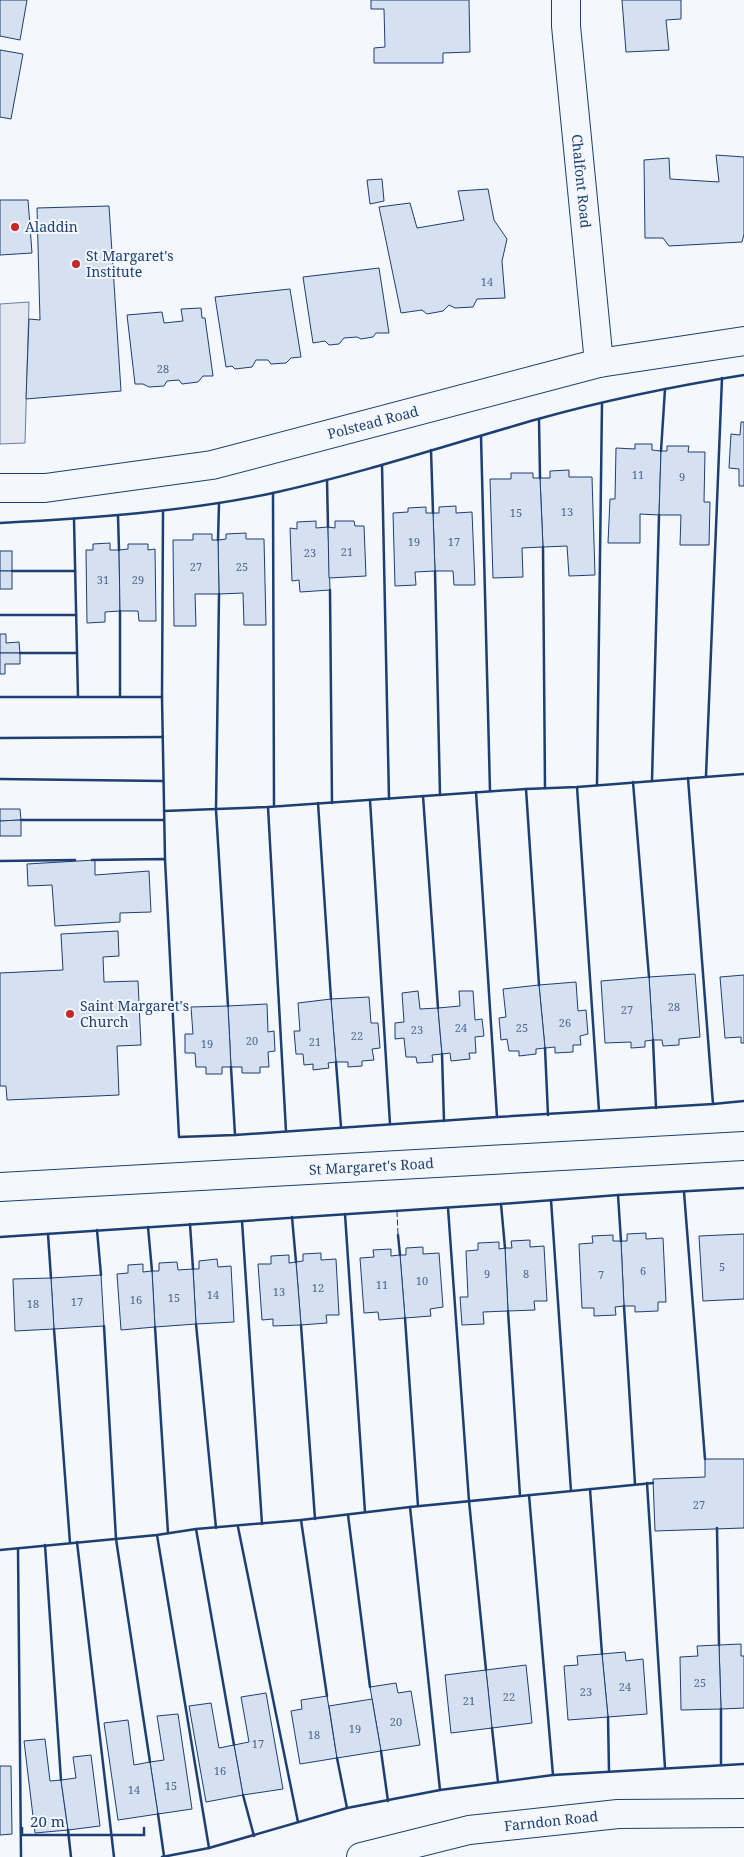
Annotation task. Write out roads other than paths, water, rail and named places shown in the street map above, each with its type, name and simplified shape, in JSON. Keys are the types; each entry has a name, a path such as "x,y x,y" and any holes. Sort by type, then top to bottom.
{"street":[{"name":"Chalfont Road","path":"566,0 566,26 598,363"},
{"name":"Polstead Road","path":"0,488 44,488 212,465 598,363 744,341"},
{"name":"St Margaret's Road","path":"0,1187 744,1146"},
{"name":"Farndon Road","path":"361,1857 469,1830 618,1814 744,1813"}],"place":[{"name":"Aladdin","path":"15,227"},
{"name":"St Margaret's Institute","path":"76,264"},
{"name":"Saint Margaret's Church","path":"70,1014"}]}
